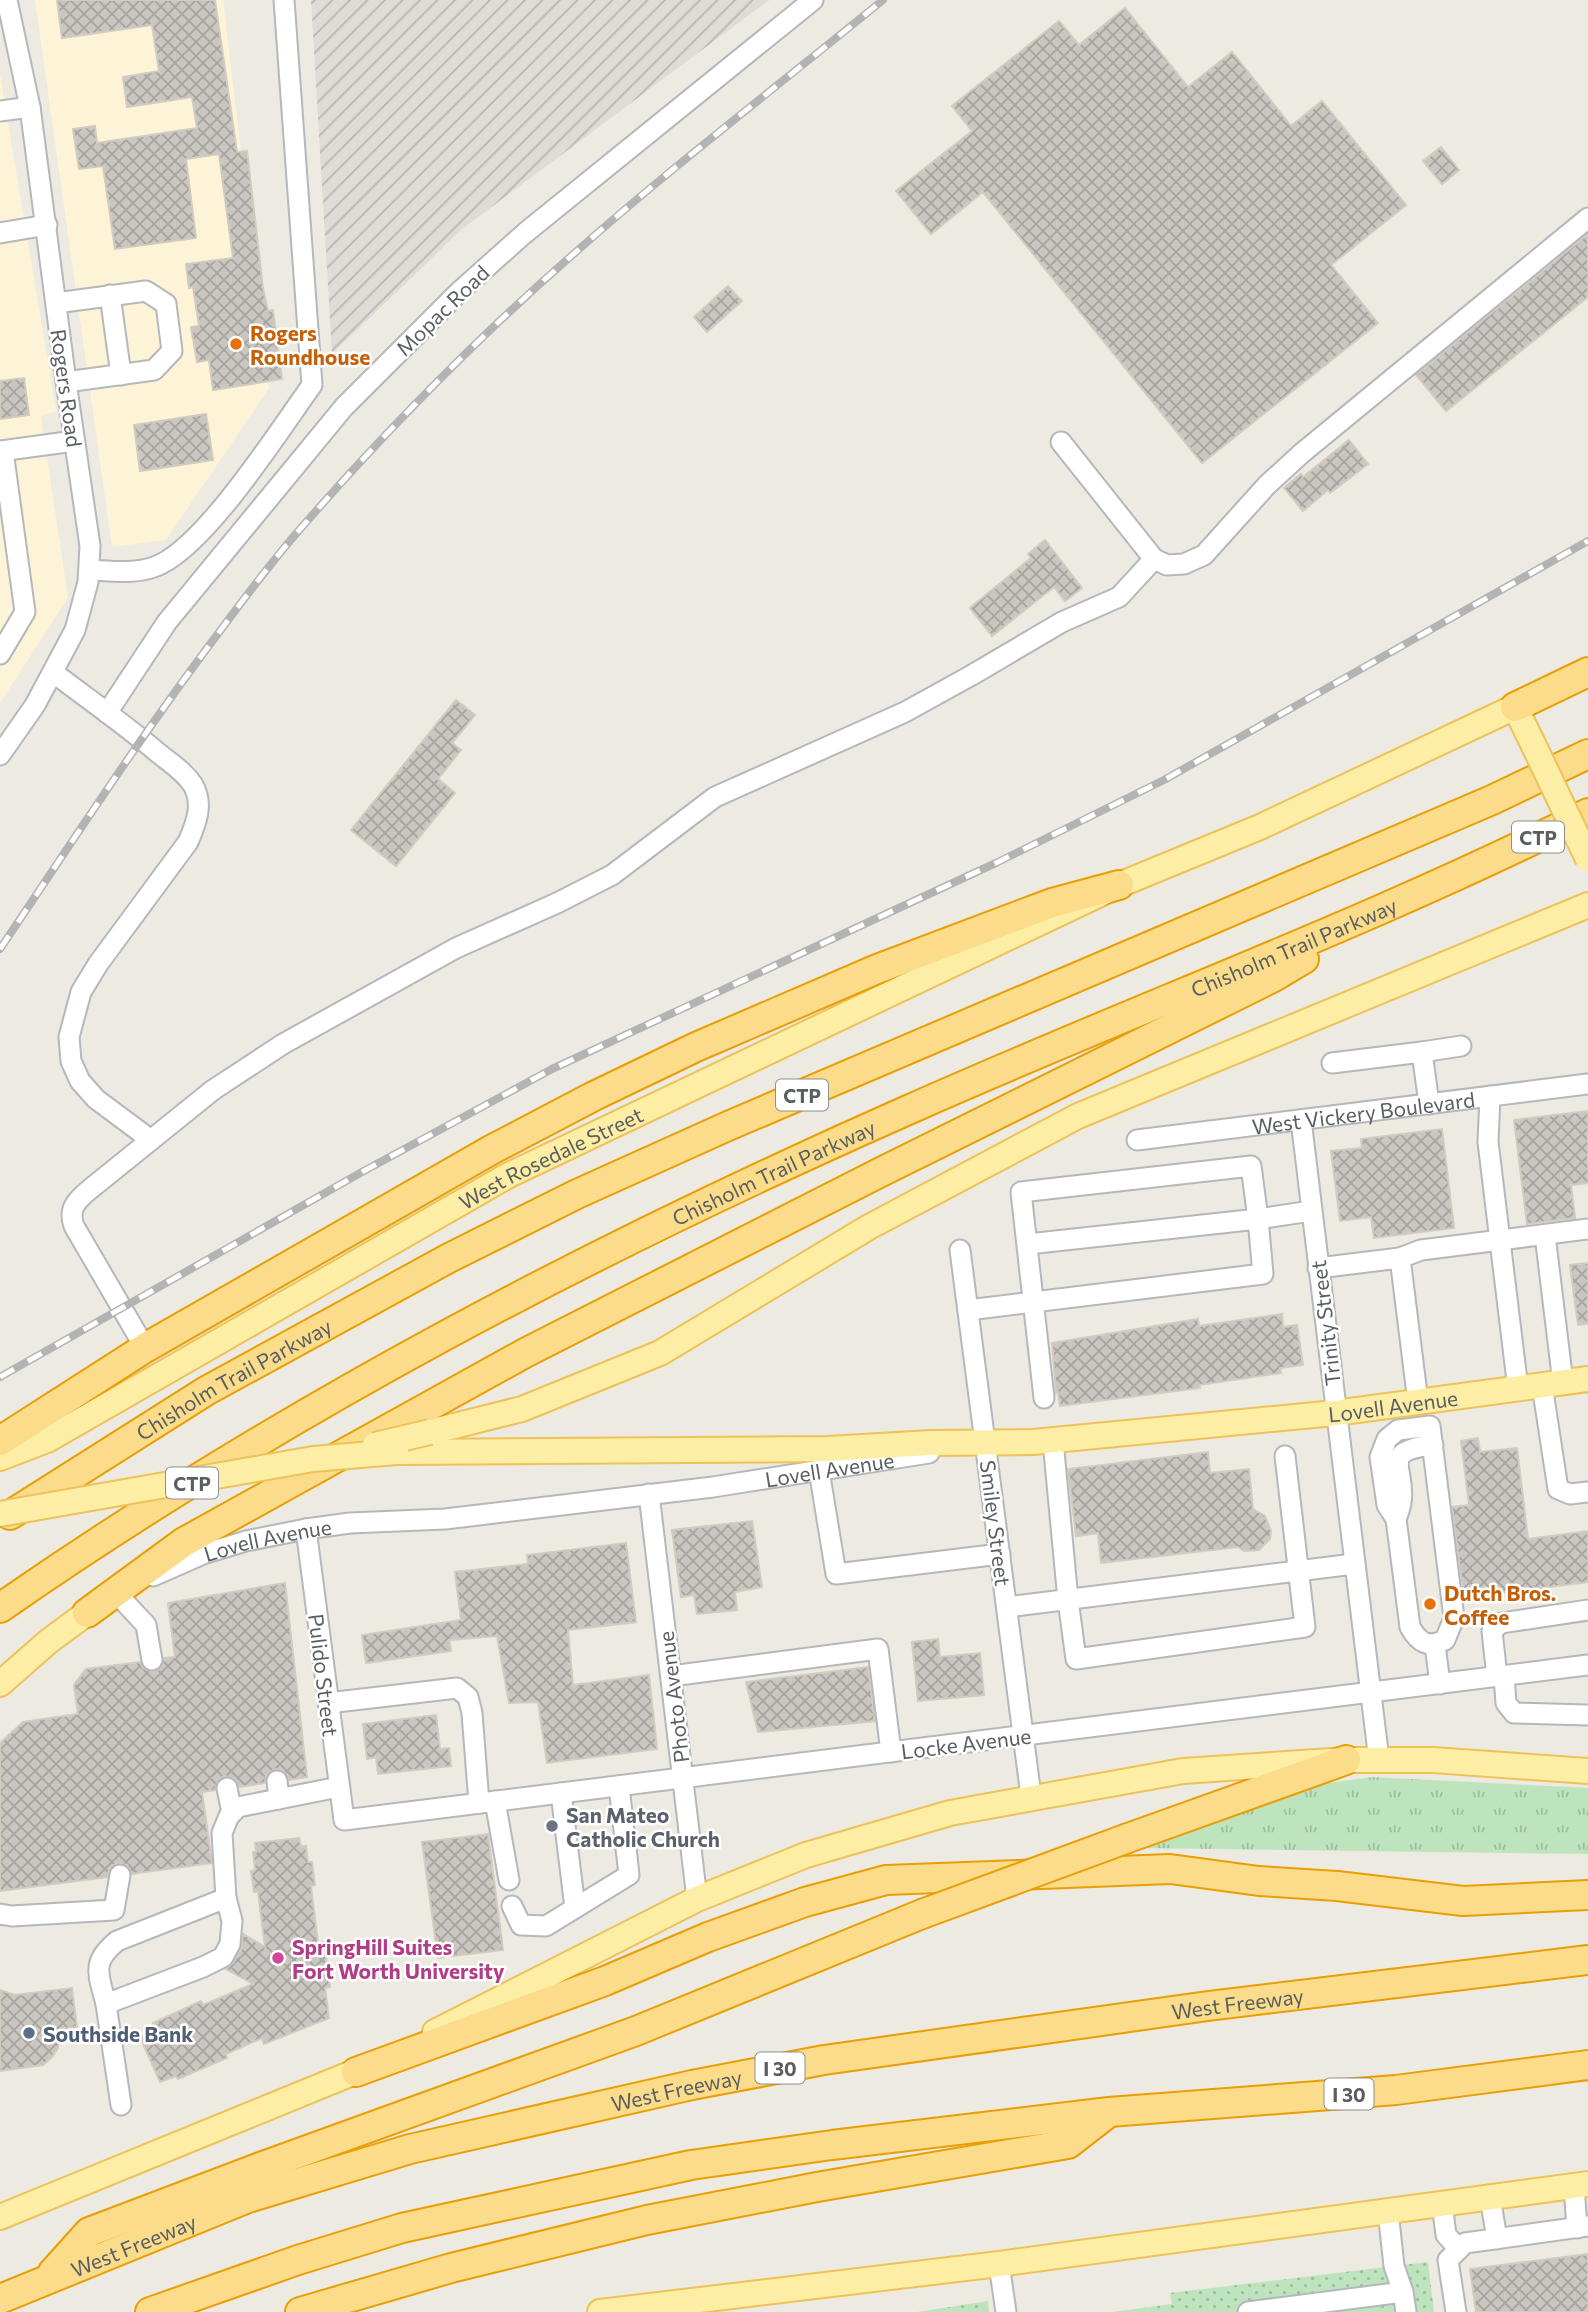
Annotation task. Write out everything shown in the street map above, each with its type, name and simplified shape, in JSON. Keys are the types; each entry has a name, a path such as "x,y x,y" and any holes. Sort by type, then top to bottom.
{"highway":[{"path":"1515,707 1588,672"},
{"name":"Chisholm Trail Parkway","path":"0,1521 133,1435 227,1379 449,1258 577,1194 728,1126 1492,800 1588,754"},
{"name":"Chisholm Trail Parkway","path":"0,1608 99,1541 368,1377 618,1244 915,1107 1258,962 1588,813"},
{"path":"0,1441 145,1348 491,1150 594,1096 696,1047 877,969 1052,903 1119,886"},
{"path":"87,1613 184,1542 502,1366 881,1172 1272,978 1428,887"},
{"path":"48,2278 89,2232 636,2031 922,1914 1346,1760"},
{"path":"356,2073 605,1981 708,1937 805,1902 886,1880 1170,1869 1259,1881 1337,1886 1462,1901 1588,1895"},
{"name":"West Freeway","path":"0,2299 248,2198 410,2149 692,2085 824,2060 1195,2008 1588,1960"},
{"name":"I 30","path":"150,2312 298,2260 402,2228 691,2165 1109,2112 1396,2090 1588,2065"},
{"path":"300,2312 382,2287 647,2220 817,2187 1068,2144 1109,2112"},
{"path":"353,2312 382,2287"}],"main road":[{"path":"1119,886 1260,827 1515,707 1588,859"},
{"name":"West Rosedale Street","path":"0,1458 58,1433 509,1175 1119,886"},
{"path":"0,1514 313,1459 522,1409 660,1353 869,1227 1078,1116 1588,905"},
{"name":"Lovell Avenue","path":"985,1444 1053,1441 1335,1413 1588,1379"},
{"path":"313,1459 396,1452 800,1450 931,1443 985,1444"},
{"path":"0,1684 49,1641 87,1613"},
{"path":"0,2217 356,2073 697,1899 806,1855 950,1812 1183,1771 1346,1760 1489,1762 1588,1771"},
{"path":"0,2229 211,2132"},
{"path":"600,2312 999,2264 1581,2185"}],"street":[{"name":"Rogers Road","path":"0,755 35,705 75,631 90,570 90,545 30,107 7,0"},
{"path":"90,570 142,570 171,558 212,520 312,385 284,0"},
{"name":"Mopac Road","path":"107,713 176,611 344,407 460,291 526,233 813,0"},
{"path":"0,111 30,107"},
{"path":"1061,442 1154,559 1167,565 1184,564 1205,555 1267,485 1301,453 1588,218"},
{"path":"0,233 47,225"},
{"path":"56,303 146,291 166,304 172,351 154,370 66,382"},
{"path":"110,295 121,374"},
{"path":"0,654 26,612 1,451 74,440"},
{"path":"145,1348 74,1226 71,1216 78,1199 213,1090 283,1044 456,948 612,875 715,797 905,712 1062,622 1119,597 1154,559"},
{"path":"54,673 183,774 193,786 198,804 197,823 188,842 98,964 81,992 69,1037 71,1060 80,1081 96,1099 151,1140"},
{"path":"1332,1063 1461,1046"},
{"path":"1422,1052 1429,1104"},
{"name":"West Vickery Boulevard","path":"1137,1140 1588,1084"},
{"path":"1490,1096 1488,1142 1518,1389"},
{"name":"Trinity Street","path":"1301,1119 1379,1760"},
{"path":"968,1310 1033,1302 1264,1275 1251,1166 1021,1192 1028,1244 1033,1302 1044,1398"},
{"path":"1028,1244 1311,1211"},
{"path":"1318,1268 1400,1258 1422,1250 1588,1229"},
{"path":"1545,1235 1558,1489 1570,1494 1588,1492"},
{"name":"Smiley Street","path":"960,1250 1031,1796"},
{"path":"1400,1258 1431,1435 1454,1618 1446,1640 1435,1645 1425,1644 1416,1638 1410,1627 1396,1519 1402,1502 1397,1465 1402,1452 1431,1435"},
{"path":"1053,1441 1076,1659 1305,1627 1285,1456"},
{"name":"Lovell Avenue","path":"87,1613 143,1580 203,1554 246,1541 306,1529 350,1523 445,1518 649,1494 985,1444"},
{"path":"820,1470 836,1574 1000,1554"},
{"name":"Photo Avenue","path":"649,1494 697,1899"},
{"name":"Pulido Street","path":"306,1529 344,1820"},
{"path":"1007,1607 1354,1564"},
{"path":"118,1595 146,1625 152,1660"},
{"path":"1588,1611 1501,1623 1492,1631 1506,1703 1514,1713 1588,1715"},
{"path":"1435,1645 1440,1684"},
{"path":"671,1675 878,1649 891,1752"},
{"name":"Locke Avenue","path":"344,1820 1588,1665"},
{"path":"328,1703 457,1688 468,1697 487,1802 509,1880"},
{"path":"512,1906 521,1925 546,1926 629,1875 619,1786"},
{"path":"106,2004 223,1957 230,1944 232,1921 226,1898 222,1833 238,1807 278,1790 339,1787"},
{"path":"227,1788 232,1813"},
{"path":"561,1793 575,1908"},
{"path":"0,1914 12,1916 114,1910 120,1875"},
{"path":"121,2105 106,2004 97,1969 103,1952 117,1941 226,1898"},
{"path":"1456,2312 1448,2260 1465,2243 1583,2227 1581,2185"},
{"path":"1490,2197 1497,2239"},
{"path":"1442,2203 1446,2235 1459,2249"},
{"path":"1248,2312 1404,2302 1394,2266 1388,2211"},
{"path":"999,2264 1006,2312"}],"shaded area":[{"path":"35,0 223,0 269,388 166,540 112,547"},
{"path":"311,0 769,0 462,229 332,354"},
{"path":"0,74 56,411 41,416 68,598 0,703"}],"green space":[{"path":"1372,1777 1588,1788 1588,1854 1135,1848 1321,1784"},
{"path":"1428,2262 1434,2312 1112,2312 1172,2304 1170,2293"},
{"path":"988,2301 989,2312 917,2312"}],"building":[{"path":"57,0 215,0 237,152 247,151 263,288 268,311 273,310 282,379 213,390 209,360 197,362 191,327 199,326 193,287 189,288 186,264 233,258 219,154 186,159 196,238 115,249 103,166 79,169 73,129 95,126 97,143 197,128 192,97 127,107 123,77 159,71 152,25 62,38"},
{"path":"1125,8 1188,87 1232,52 1291,126 1322,101 1406,205 1331,265 1378,323 1202,463 983,192 931,234 896,191 972,131 952,106 1059,21 1079,45"},
{"path":"1441,147 1459,170 1442,184 1423,161"},
{"path":"1588,234 1588,297 1446,411 1416,375"},
{"path":"728,286 742,301 707,332 694,317"},
{"path":"24,378 29,415 0,419 0,381"},
{"path":"206,414 213,460 140,471 134,425"},
{"path":"1349,440 1368,464 1330,493 1328,490 1303,511 1284,488 1301,474 1303,477"},
{"path":"1045,540 1082,588 1065,601 1054,587 992,636 970,608 1031,558 1028,554"},
{"path":"456,700 475,715 452,743 461,750 438,779 455,793 396,866 351,830"},
{"path":"1588,1111 1588,1183 1571,1185 1575,1218 1527,1224 1514,1120"},
{"path":"1442,1129 1454,1228 1374,1238 1371,1217 1340,1221 1331,1151 1362,1148 1361,1139"},
{"path":"1588,1263 1588,1324 1578,1325 1570,1265"},
{"path":"1282,1314 1283,1327 1297,1325 1303,1365 1280,1368 1281,1373 1199,1385 1200,1388 1060,1406 1058,1392 1056,1393 1052,1343 1198,1319 1199,1326"},
{"path":"1478,1438 1480,1452 1517,1448 1528,1539 1588,1531 1588,1582 1464,1598 1452,1507 1469,1505 1461,1441"},
{"path":"1208,1452 1210,1473 1249,1469 1253,1509 1265,1516 1271,1531 1270,1539 1259,1550 1244,1551 1238,1547 1101,1563 1098,1533 1076,1536 1068,1469"},
{"path":"752,1521 762,1587 735,1592 737,1610 697,1614 694,1595 681,1597 672,1530"},
{"path":"626,1543 636,1622 568,1630 573,1685 649,1675 657,1749 547,1763 538,1702 509,1703 497,1636 449,1640 451,1651 366,1663 362,1635 461,1620 455,1572 528,1564 527,1555"},
{"path":"285,1583 307,1777 289,1780 283,1770 275,1769 266,1775 265,1783 239,1787 236,1779 225,1776 218,1779 215,1790 202,1792 212,1863 132,1874 127,1865 116,1863 110,1868 107,1877 0,1891 0,1743 23,1722 78,1714 74,1685 86,1669 140,1662 143,1668 153,1672 160,1669 164,1658 175,1657 168,1603"},
{"path":"938,1639 940,1657 980,1653 984,1695 918,1701 912,1642"},
{"path":"868,1667 875,1721 758,1732 746,1682"},
{"path":"436,1715 440,1749 449,1748 451,1766 378,1774 376,1757 367,1759 363,1724"},
{"path":"488,1834 503,1950 438,1958 422,1842"},
{"name":"SpringHill Suites Fort Worth University","path":"299,1838 301,1846 306,1846 308,1862 312,1862 315,1885 311,1886 318,1943 324,1942 330,1987 325,1988 329,2018 264,2044 262,2038 226,2054 227,2058 178,2079 176,2076 160,2082 140,2037 154,2031 153,2023 201,2001 203,2005 253,1984 226,1969 241,1950 243,1934 265,1947 258,1892 254,1892 251,1871 255,1870 255,1843"},
{"name":"Southside Bank","path":"72,1988 77,2027 61,2029 58,2048 52,2057 43,2065 0,2071 0,1990 15,1995"},
{"path":"1588,2254 1588,2312 1476,2312 1470,2269"}],"railway":[{"path":"0,949 191,670 280,553 365,457 430,388 569,258 685,159 883,0"},
{"path":"0,1377 362,1172 552,1069 998,862 1164,780 1588,541"}],"place":[{"name":"Rogers Roundhouse","path":"236,344"},
{"name":"Dutch Bros. Coffee","path":"1430,1604"},
{"name":"San Mateo Catholic Church","path":"552,1826"},
{"name":"SpringHill Suites Fort Worth University","path":"278,1958"},
{"name":"Southside Bank","path":"29,2033"}]}
